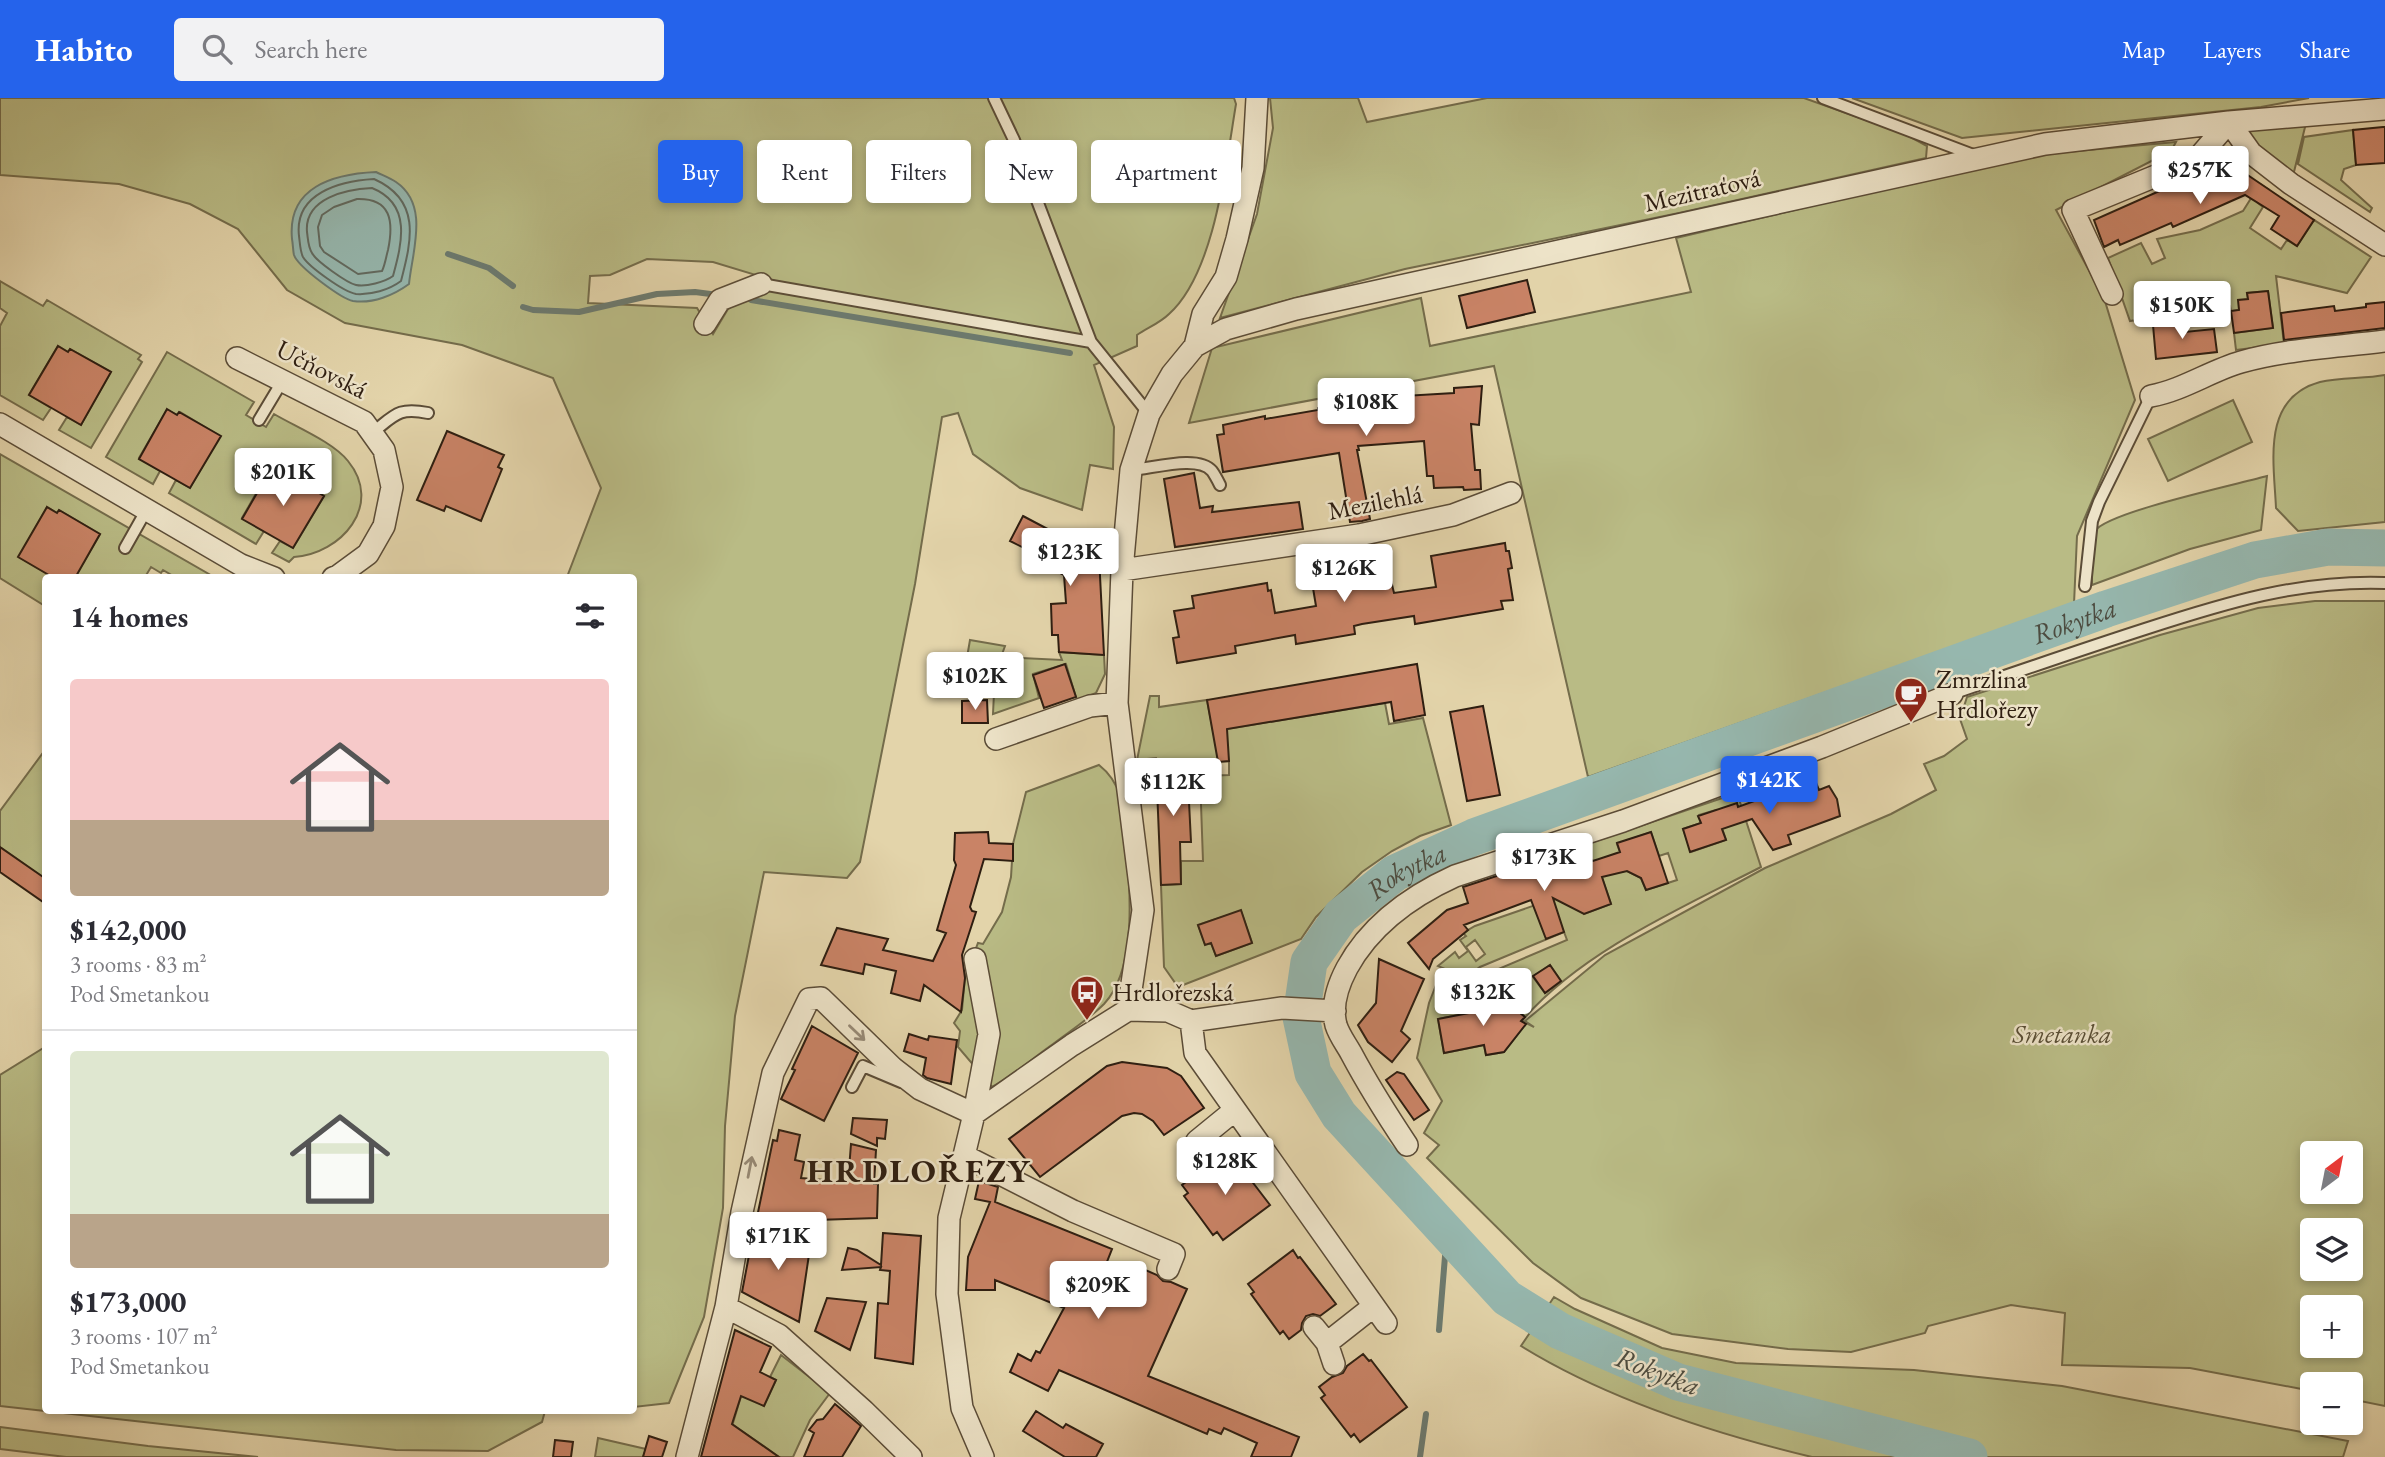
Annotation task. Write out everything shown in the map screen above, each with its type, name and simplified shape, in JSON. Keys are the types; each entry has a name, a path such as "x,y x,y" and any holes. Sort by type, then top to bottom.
{"street":[{"path":"1128,1010 1143,910 1117,704 1122,570 1131,470 1149,414 1172,374 1195,346 1203,314 1226,277 1252,168 1257,98"},
{"name":"Mezitraťová","path":"1195,346 1226,329 1296,309 1978,157 2045,144 2229,122 2385,109"},
{"path":"2112,294 2073,210 2197,159 2229,122 2251,153 2291,184 2385,245"},
{"path":"705,324 720,300 761,285"},
{"path":"2151,396 2166,393 2242,362 2282,354 2385,341"},
{"name":"Učňovská","path":"237,358 365,422 384,450 392,487 384,526 368,554 341,574"},
{"path":"0,424 241,565 264,574"},
{"name":"Mezilehlá","path":"1122,570 1359,535 1453,515 1511,493"},
{"path":"1407,1145 1368,1086 1329,1010 1355,953 1367,937 1398,909 1435,885 1455,876 1623,821 1822,747 1952,694"},
{"path":"996,739 1090,706 1117,704"},
{"path":"975,960 989,1034 965,1156 949,1218 947,1294 962,1408 983,1457"},
{"path":"687,1457 726,1307 746,1188 773,1073 808,999 821,998 893,1068 920,1089 974,1114"},
{"path":"974,1114 1072,1045 1128,1010 1168,1011 1191,1021 1282,1009 1329,1010"},
{"path":"1191,1021 1195,1054 1380,1314 1320,1335 1334,1364"},
{"path":"1200,1165 1191,1133 1235,1110"},
{"path":"965,1156 1073,1211 1174,1254 1168,1269"},
{"path":"726,1307 779,1335 911,1457"}],"lane":[{"path":"994,98 1014,140 1091,342 1149,414"},
{"path":"1823,98 1978,157"},
{"path":"761,285 1091,342"},
{"path":"260,420 284,380"},
{"path":"2085,586 2092,521 2151,396"},
{"path":"372,433 393,415 408,409 428,413"},
{"path":"1131,470 1188,462 1203,464 1211,470 1220,485"},
{"path":"125,548 146,509"},
{"path":"1952,694 2238,600 2299,587 2348,581 2385,583"},
{"path":"852,1087 863,1066 920,1089"}],"green space":[{"path":"0,98 1234,98 1236,104 1230,140 1091,140 1091,203 1219,203 1208,245 1185,296 1158,323 1137,335 1137,346 1094,365 1114,427 1113,469 1090,465 1082,510 1020,488 973,454 958,413 942,417 915,584 860,862 847,878 764,872 735,1016 725,1126 723,1208 704,1317 669,1403 637,1407 637,574 568,574 601,488 553,378 462,345 345,323 287,290 238,229 190,204 119,184 0,175","holes":["647,259 713,262 782,283 752,294 728,309 713,334 697,308 588,303 590,276 610,275"]},
{"path":"1270,98 1358,98 1367,122 1487,98 1804,98 1905,134 1927,146 1926,158 1679,213 1405,269 1220,318 1257,214 1273,128"},
{"path":"1852,98 2309,98 2261,107 1962,138"},
{"path":"2308,115 2291,184 2229,122"},
{"path":"2353,130 2356,165 2344,169 2341,180 2372,208 2370,212 2298,164 2304,137"},
{"path":"2176,142 2171,151 2056,210 2104,298 2135,400 2077,536 2074,604 1588,777 1494,366 1189,423 1212,348 1421,298 1430,346 1691,292 1676,238 1976,167 2055,153"},
{"path":"2260,184 2268,189 2258,203 2263,207 2250,228 2281,249 2287,240 2297,246 2314,220 2371,257 2347,293 2276,276 2284,344 2236,350 2234,333 2273,328 2268,291 2247,293 2248,299 2239,310 2231,311 2230,306 2215,308 2215,314 2182,318 2180,312 2130,321 2108,258 2141,243 2152,264 2165,258 2157,239 2200,230 2243,211"},
{"path":"0,281 43,306 47,300 141,355 138,359 142,362 91,448 59,430 67,417 81,425 111,372 70,349 68,352 58,346 29,395 51,408 43,420 0,395 0,326 7,313 0,308"},
{"path":"167,352 254,402 246,415 266,427 274,414 324,441 348,461 358,478 361,494 359,510 341,537 327,547 294,557 289,562 272,553 280,541 293,548 324,496 283,472 281,475 270,469 242,518 264,531 256,544 169,493 176,480 190,488 220,436 180,412 177,415 167,410 139,458 160,471 153,484 106,457"},
{"path":"2385,375 2385,522 2298,531 2276,508 2273,452 2275,434 2288,402 2301,390 2320,382"},
{"path":"2233,400 2252,442 2168,481 2148,439"},
{"path":"0,454 209,574 170,574 163,570 161,573 151,567 147,574 77,574 100,534 59,510 57,513 47,507 19,557 49,574 42,574 42,604 0,578"},
{"path":"2267,476 2261,530 2190,549 2092,585 2093,536 2095,531 2105,524 2147,507"},
{"name":"Smetanka","path":"2315,601 2385,601 2385,1406 2363,1402 2363,1372 2300,1372 2300,1389 2190,1368 2062,1365 2065,1313 2011,1305 1928,1326 1925,1333 1851,1352 1788,1349 1672,1334 1581,1298 1533,1263 1427,1158 1439,1145 1424,1133 1442,1101 1417,1058 1429,1003 1438,980 1474,996 1496,970 1567,940 1564,932 1480,967 1465,978 1438,966 1455,952 1459,958 1468,951 1460,940 1466,936 1463,933 1475,926 1553,899 1540,860 1737,793 1761,867 1666,915 1572,974 1545,996 1522,1021 1534,1027 1525,1021 1605,955 1765,868 1891,814 1936,790 1924,764 1944,756 1967,739 1960,719 1967,697 2160,635 2258,608","holes":["1716,810 1726,840 1691,852 1683,829 1701,823 1699,815","1651,832 1659,856 1668,853 1677,880 1646,890 1641,878 1627,871 1617,844","1582,855 1585,864 1596,860 1611,904 1584,914 1558,864 1576,857 1577,859","1475,940 1485,954 1476,961 1466,947","1550,965 1561,981 1545,993 1533,977","1495,993 1524,1016 1521,1021 1525,1025 1504,1052 1486,1055 1484,1045 1444,1053 1438,1019 1479,1011"]},
{"path":"970,640 1005,646 1001,657 1062,660 1059,652 1104,655 1105,674 1096,693 1077,701 1066,664 1033,674 1039,698 993,714 995,672 977,673 977,669 965,669"},
{"path":"1150,696 1159,696 1159,707 1207,700 1213,731 1227,732 1227,729 1385,703 1389,724 1423,718 1451,825 1420,836 1362,872 1316,917 1301,939 1178,987 1164,967 1161,885 1181,884 1181,861 1203,861 1200,776 1229,775 1229,761 1157,763 1156,758 1137,760","holes":["1241,911 1252,943 1216,956 1211,943 1205,944 1198,925"]},
{"path":"42,754 42,877 0,847 0,811"},
{"path":"1099,765 1114,782 1124,814 1130,907 1127,951 1122,971 1115,989 1104,1004 1016,1072 992,1087 958,1047 960,1031 954,1023 962,1010 965,977 978,943 983,944 1002,912 1011,877 1013,844 1026,792"},
{"path":"42,1049 42,1411 0,1406 0,1075"},
{"path":"1554,1297 1662,1348 1736,1363 1914,1370 2062,1386 2300,1432 2300,1435 2348,1441 2343,1457 1812,1457 1738,1437 1625,1398 1554,1365 1521,1346"},
{"path":"781,1355 830,1393 810,1420 793,1457 779,1457 730,1423 733,1423 742,1393 764,1406 776,1380 770,1377"},
{"path":"72,1414 544,1414 542,1422 488,1451 396,1450"},
{"path":"0,1427 258,1457 66,1457 0,1449"},
{"path":"598,1438 646,1449 643,1457 595,1457"}],"water":[{"path":"376,172 396,182 413,203 416,230 409,284 383,298 353,301 321,282 297,260 293,252 292,221 305,195 316,187 344,176"}],"building":[{"path":"2385,127 2385,163 2356,165 2353,130"},
{"path":"2227,161 2314,220 2297,246 2271,229 2279,216 2245,195 2173,227 2171,223 2120,245 2118,240 2104,247 2094,220"},
{"path":"1527,280 1535,312 1467,328 1459,296"},
{"path":"2268,291 2273,328 2234,333 2231,311 2239,310 2238,300 2248,299 2247,293"},
{"path":"2385,302 2385,328 2284,340 2281,313 2334,306 2335,311"},
{"path":"2182,322 2185,332 2214,329 2217,352 2156,359 2153,325"},
{"path":"58,346 68,352 70,349 111,372 81,425 29,395"},
{"path":"1482,386 1479,425 1471,424 1475,470 1480,470 1481,489 1434,488 1433,476 1427,476 1424,441 1358,446 1370,519 1362,521 1350,522 1339,453 1223,472 1217,435 1224,434 1223,425 1265,416 1265,419 1318,410 1363,399 1388,397 1388,393 1404,392 1404,396 1454,393 1454,388"},
{"path":"167,409 177,415 179,412 221,436 190,488 139,459"},
{"path":"447,431 504,455 498,467 502,469 481,521 446,506 444,511 417,500"},
{"path":"271,469 281,475 283,472 324,496 293,548 242,519"},
{"path":"1194,473 1200,508 1213,506 1212,512 1299,502 1303,529 1175,547 1164,479"},
{"path":"47,507 57,513 59,510 100,534 77,574 47,574 18,557"},
{"path":"1023,516 1099,556 1104,655 1059,652 1058,635 1052,635 1051,604 1066,603 1064,575 1053,569 1056,564 1010,541"},
{"path":"1505,543 1512,568 1508,569 1513,600 1501,601 1503,609 1415,624 1414,616 1362,624 1354,626 1355,634 1296,644 1295,635 1235,646 1236,653 1177,663 1173,638 1179,637 1174,611 1194,608 1192,596 1267,583 1275,613 1316,606 1311,576 1371,566 1370,563 1386,560 1394,593 1436,587 1431,556"},
{"path":"1065,664 1076,697 1044,708 1033,675"},
{"path":"1417,664 1425,715 1394,721 1391,702 1227,729 1229,761 1218,762 1207,700"},
{"path":"987,700 988,723 962,723 962,701"},
{"path":"1483,706 1500,795 1467,801 1450,712"},
{"path":"1187,762 1191,842 1180,842 1181,884 1161,885 1156,764"},
{"path":"1813,775 1819,790 1829,786 1837,799 1840,816 1788,835 1791,844 1773,850 1752,819 1722,829 1726,840 1690,852 1683,829 1701,823 1698,816 1737,803 1738,807 1787,789"},
{"path":"988,832 989,843 1013,844 1013,861 984,859 970,907 976,912 962,955 965,978 961,1012 924,985 920,1001 891,993 896,971 865,964 863,974 821,965 837,928 888,939 883,950 933,961 946,933 937,930 956,865 955,833"},
{"path":"1651,832 1668,883 1646,890 1641,878 1627,871 1602,877 1611,904 1584,914 1553,898 1564,932 1546,939 1531,900 1464,925 1468,930 1433,959 1429,969 1408,943 1447,910 1468,903 1463,887 1518,869 1519,872 1527,870 1529,873 1582,855 1593,861 1620,852 1617,843"},
{"path":"0,847 42,876 42,901 0,872"},
{"path":"1241,910 1252,943 1216,956 1211,943 1205,945 1198,925"},
{"path":"1379,959 1424,979 1401,1031 1410,1039 1392,1062 1368,1042 1358,1025 1376,1003"},
{"path":"1550,965 1561,981 1545,993 1533,976"},
{"path":"1494,992 1525,1017 1521,1021 1526,1024 1504,1052 1486,1055 1484,1045 1444,1053 1438,1019 1479,1011"},
{"path":"812,1026 858,1053 824,1121 781,1099"},
{"path":"909,1034 928,1040 929,1036 957,1040 951,1084 923,1075 926,1058 904,1051"},
{"path":"1122,1062 1167,1068 1181,1076 1204,1108 1164,1135 1153,1121 1142,1114 1122,1116 1040,1177 1009,1139 1107,1066"},
{"path":"1397,1072 1404,1074 1429,1110 1414,1120 1386,1080"},
{"path":"853,1118 887,1120 885,1139 877,1138 877,1146 851,1134"},
{"path":"779,1130 800,1135 795,1160 804,1162 801,1178 848,1182 851,1144 876,1150 874,1184 878,1184 877,1218 756,1222 773,1140 777,1141"},
{"path":"1226,1152 1232,1160 1234,1158 1270,1205 1223,1240 1217,1232 1213,1235 1184,1196 1188,1193 1182,1185 1194,1176 1207,1176 1213,1162"},
{"path":"979,1181 998,1187 995,1202 1112,1249 1099,1282 1130,1296 1143,1269 1163,1281 1187,1289 1148,1376 1299,1437 1291,1457 1251,1457 1257,1443 1224,1428 1221,1434 1209,1429 1207,1434 1059,1370 1048,1391 1010,1372 1018,1354 1031,1361 1036,1351 1040,1353 1064,1308 995,1280 995,1290 966,1290 968,1257 990,1202 975,1199"},
{"path":"754,1229 811,1241 799,1322 742,1292"},
{"path":"883,1233 921,1236 913,1364 875,1358 878,1303 888,1304 890,1271 880,1270 881,1267 842,1270 848,1248 857,1250 881,1265"},
{"path":"1293,1250 1336,1304 1320,1316 1306,1316 1301,1330 1289,1339 1283,1331 1280,1334 1251,1294 1254,1292 1248,1284"},
{"path":"827,1298 866,1302 850,1350 815,1331"},
{"path":"735,1330 771,1347 760,1372 776,1380 764,1406 741,1396 732,1424 779,1457 701,1457"},
{"path":"1363,1354 1371,1360 1407,1407 1360,1442 1354,1434 1351,1437 1321,1398 1325,1395 1319,1387 1343,1373 1347,1366"},
{"path":"835,1404 861,1426 842,1457 804,1457 814,1433 809,1430 817,1420 823,1419"},
{"path":"1036,1411 1063,1428 1066,1424 1103,1444 1096,1457 1065,1457 1023,1431"},
{"path":"649,1436 667,1442 662,1457 643,1457"},
{"path":"555,1440 573,1442 571,1457 553,1457"}],"waterway":[{"path":"448,254 489,268 513,286"},
{"path":"523,307 579,312 657,294 695,292 718,295"},
{"path":"751,300 1070,353"},
{"name":"Rokytka","path":"1969,1457 1678,1382 1560,1331 1507,1298 1339,1115 1313,1073 1301,1017 1309,962 1341,916 1395,873 1474,837 2106,609 2255,560 2328,547 2385,548"},
{"path":"1439,1330 1447,1232"},
{"path":"1420,1457 1426,1414"}],"place":[{"name":"Zmrzlina Hrdlořezy","path":"1911,724"},
{"name":"Hrdlořezská","path":"1087,1022"}],"district":[{"name":"HRDLOŘEZY","path":"919,1170"}]}
